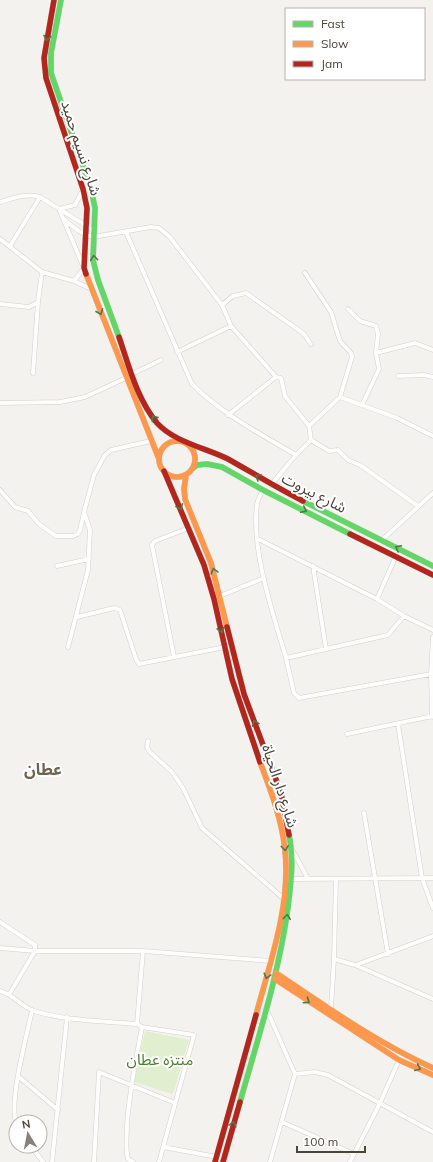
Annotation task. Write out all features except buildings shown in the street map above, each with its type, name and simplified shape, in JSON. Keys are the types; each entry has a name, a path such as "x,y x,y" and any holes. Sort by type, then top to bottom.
{"main road":[{"name":"شارع نسيم حميد","path":"54,0 45,48 44,67 46,78 88,208 84,268 126,378 159,458"},
{"name":"شارع نسيم حميد","path":"61,0 51,54 51,74 91,189 95,208 93,260 98,280 143,403 158,424 173,435 185,441"},
{"path":"173,441 185,441 194,450 196,456 193,468 186,475 174,477 164,472 159,458 163,447 167,443 173,441"},
{"name":"شارع بيروت","path":"185,441 227,459 271,484 433,566"},
{"name":"شارع بيروت","path":"193,468 197,465 214,464 433,575"},
{"name":"شارع دار الحياة","path":"164,472 204,565 242,711 277,809 281,825 286,864 283,898 276,941 216,1159"},
{"name":"شارع دار الحياة","path":"186,475 184,489 185,499 211,563 244,694 282,793 292,849 292,879 275,976 223,1162"},
{"path":"371,543 374,536"},
{"path":"214,599 220,596"},
{"path":"276,941 282,943"},
{"path":"275,976 331,1009 369,1036 400,1054 433,1068"},
{"path":"275,976 399,1060 433,1075"},
{"path":"233,1100 239,1102"}],"street":[{"path":"59,209 76,205 83,189"},
{"path":"0,202 26,195 40,197 94,230"},
{"path":"10,246 40,197"},
{"path":"59,209 84,268 74,281"},
{"path":"64,220 73,228 93,237 151,227 159,228 168,236 222,305 231,326 276,377 281,378 283,381 284,396 309,426 311,440"},
{"path":"126,232 192,384 210,401 228,414 296,455"},
{"path":"0,239 42,272 74,281 91,289"},
{"path":"33,373 38,302 42,272"},
{"path":"305,273 331,312 340,341 352,354 340,397 309,426"},
{"path":"222,305 234,296 246,293 303,333 311,344"},
{"path":"0,304 29,307 38,302"},
{"path":"348,308 360,321 376,326 378,334 376,353 379,369 362,406"},
{"path":"177,352 231,326"},
{"path":"376,353 415,343 433,350"},
{"path":"132,374 161,360"},
{"path":"398,376 424,375 433,377"},
{"path":"228,414 276,377"},
{"path":"0,403 60,402 85,396 126,378"},
{"path":"340,397 398,418 433,436"},
{"path":"271,484 311,440"},
{"path":"311,440 329,451 338,450 348,460 360,465 418,506"},
{"path":"0,490 15,507 28,511 40,524 56,536 73,536 78,534 80,530 94,475 105,455 110,450 151,441"},
{"path":"263,490 258,503 258,539 264,578 294,693 299,698 431,674"},
{"path":"382,540 433,493"},
{"path":"68,647 77,617 89,560 90,530 84,512"},
{"path":"174,657 152,545 155,541 189,528"},
{"path":"258,539 377,599 404,616 433,630"},
{"path":"377,599 396,556"},
{"path":"57,566 89,560"},
{"path":"313,566 326,648"},
{"path":"220,596 264,578"},
{"path":"77,617 117,608 120,610 139,664 225,647"},
{"path":"286,658 326,648 388,636 404,616"},
{"path":"348,734 432,716 431,674 433,637"},
{"path":"398,724 422,878 433,908"},
{"path":"148,741 147,747 150,752 172,772 184,788 202,828 283,898"},
{"path":"364,813 388,954"},
{"path":"292,849 308,879"},
{"path":"292,879 376,877 433,878"},
{"path":"331,1009 336,879"},
{"path":"0,922 35,945 35,951 10,994"},
{"path":"355,965 433,936"},
{"path":"0,948 35,951 143,951 271,961"},
{"path":"137,1024 143,951"},
{"path":"334,959 355,965 433,999"},
{"path":"0,991 10,994 32,1010 67,1017 137,1024 142,1027 194,1036 159,1162"},
{"path":"266,1008 295,1074 270,1162"},
{"path":"16,1114 18,1076 32,1010"},
{"path":"52,1162 67,1017"},
{"path":"133,1162 128,1159 126,1151 130,1086 142,1027"},
{"path":"350,1162 380,1104 399,1060"},
{"path":"94,1162 100,1072 130,1086 175,1103"},
{"path":"295,1074 315,1072 328,1075 433,1132"},
{"path":"18,1076 58,1110"},
{"path":"282,1122 354,1154"},
{"path":"163,1147 216,1159"}],"green space":[{"name":"منتزه عطان","path":"145,1031 189,1040 173,1094 134,1082"}],"traffic: fast":[{"path":"61,0 51,53 51,73 91,189 95,208 93,260 98,280 119,337"},
{"path":"193,468 197,465 207,464 222,467 263,490 350,534"},
{"path":"303,501 433,566"},
{"path":"240,1102 274,981 284,932 292,871 291,844 289,835"}],"traffic: slow":[{"path":"86,274 159,459"},
{"path":"181,441 190,446 194,452 195,459 194,466 190,472 181,477 173,477 164,472 160,466 159,455 164,446 170,442 181,441"},
{"path":"186,475 184,489 185,499 211,563 227,627"},
{"path":"256,1015 278,934 285,892 286,871 284,839 279,817 260,762"},
{"path":"276,973 372,1036 433,1068"},
{"path":"275,979 399,1060 433,1075"}],"traffic: jam":[{"path":"54,0 44,58 46,78 83,189 87,208 84,268 86,274"},
{"path":"119,337 130,371 144,404 150,414 164,430 181,440 228,459 303,501"},
{"path":"164,471 204,565 214,599 232,679 260,762"},
{"path":"350,534 433,575"},
{"path":"227,627 244,694 281,793 289,835"},
{"path":"215,1162 256,1015"},
{"path":"223,1162 240,1102"}],"district":[{"name":"عطان","path":"43,769"}]}
